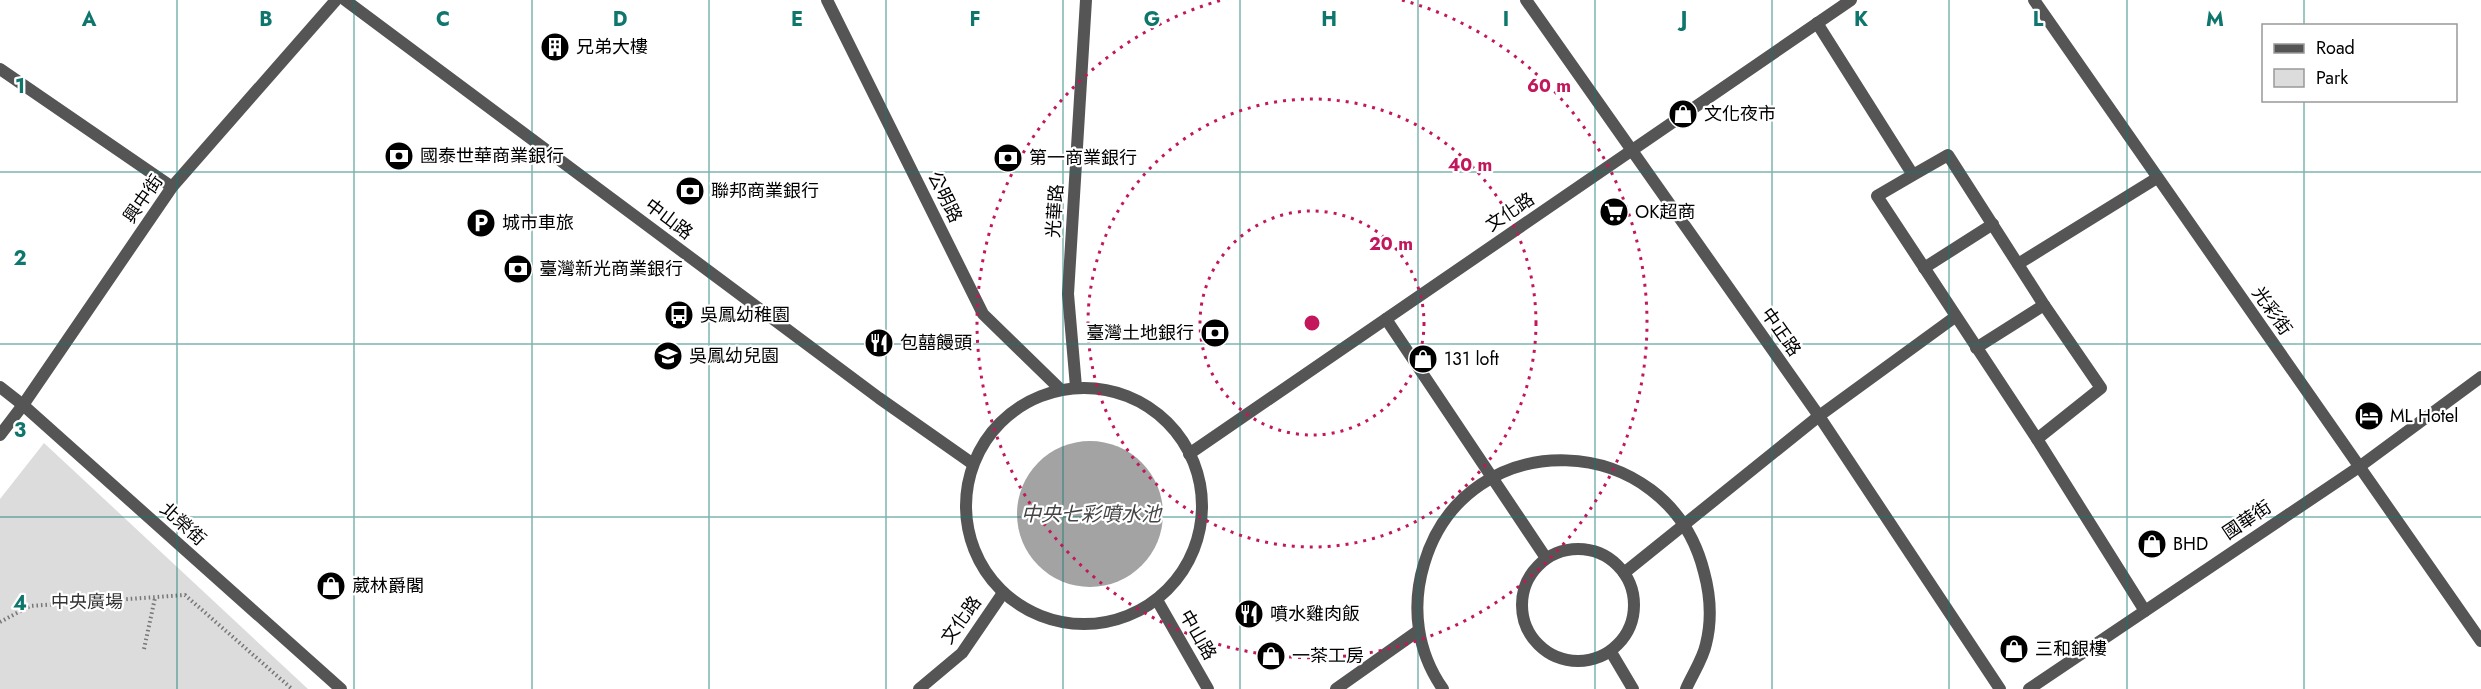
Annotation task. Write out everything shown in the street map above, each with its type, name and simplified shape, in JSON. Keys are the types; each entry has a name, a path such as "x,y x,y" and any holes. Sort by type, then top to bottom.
{"street":[{"name":"興中街","path":"0,435 23,405 172,187 336,0"},
{"name":"中山路","path":"345,0 879,398 974,464"},
{"name":"公明路","path":"828,0 983,314 1059,388"},
{"name":"光華路","path":"1076,387 1068,294 1086,0"},
{"name":"中正路","path":"1526,0 1819,416 2000,689"},
{"name":"文化路","path":"1189,454 1851,0"},
{"name":"光彩街","path":"2034,0 2481,641"},
{"path":"1817,23 1913,175"},
{"path":"0,69 172,187"},
{"path":"2037,439 2101,388 2044,305 1948,154 1877,196 2037,439 2145,611"},
{"path":"2018,264 2157,178"},
{"path":"1924,268 1993,224"},
{"path":"1976,348 2044,305"},
{"path":"1624,573 1819,416 1955,316"},
{"path":"1386,319 1546,558"},
{"name":"國華街","path":"2030,689 2359,467 2481,377"},
{"name":"北榮街","path":"0,387 341,689"},
{"path":"1059,388 1108,390 1138,401 1164,419 1189,454 1197,474 1202,507 1197,540 1183,570 1157,600 1134,613 1102,623 1069,623 1037,615 1003,593 983,568 968,532 966,495 974,464 995,427 1027,403 1059,388"},
{"path":"1443,689 1432,672 1418,631 1417,586 1430,543 1455,505 1491,477 1537,461 1586,460 1632,476 1671,506 1698,547 1710,595 1706,644 1686,689"},
{"path":"1580,548 1596,552 1612,560 1624,573 1632,588 1635,606 1632,623 1624,639 1611,652 1595,660 1578,662 1560,659 1544,651 1532,638 1524,622 1521,604 1525,586 1533,570 1546,558 1562,550 1580,548"},
{"name":"文化路","path":"919,689 962,653 1003,593"},
{"name":"中山路","path":"1157,600 1208,689"},
{"path":"1336,689 1418,631"},
{"path":"1611,652 1633,689"}],"path":[{"path":"0,622 30,606 185,595 292,689"},
{"path":"144,649 154,598"}],"green space":[{"name":"中央廣場","path":"44,443 308,689 0,689 0,499"}],"water":[{"name":"中央七彩噴水池","path":"1090,441 1118,446 1142,462 1158,486 1163,514 1158,542 1142,566 1118,582 1090,587 1062,582 1038,566 1022,542 1017,514 1022,486 1038,462 1062,446"}],"place":[{"name":"兄弟大樓","path":"555,47"},
{"name":"文化夜市","path":"1683,114"},
{"name":"國泰世華商業銀行","path":"399,156"},
{"name":"第一商業銀行","path":"1008,158"},
{"name":"聯邦商業銀行","path":"690,191"},
{"name":"OK超商","path":"1614,212"},
{"name":"城市車旅","path":"481,223"},
{"name":"臺灣新光商業銀行","path":"518,269"},
{"name":"吳鳳幼稚園","path":"679,315"},
{"name":"臺灣土地銀行","path":"1215,333"},
{"name":"包囍饅頭","path":"879,343"},
{"name":"吳鳳幼兒園","path":"668,356"},
{"name":"131 loft","path":"1423,359"},
{"name":"ML Hotel","path":"2369,416"},
{"name":"BHD","path":"2152,544"},
{"name":"葳林爵閣","path":"331,586"},
{"name":"噴水雞肉飯","path":"1249,614"},
{"name":"三和銀樓","path":"2014,649"},
{"name":"一茶工房","path":"1271,656"}]}
